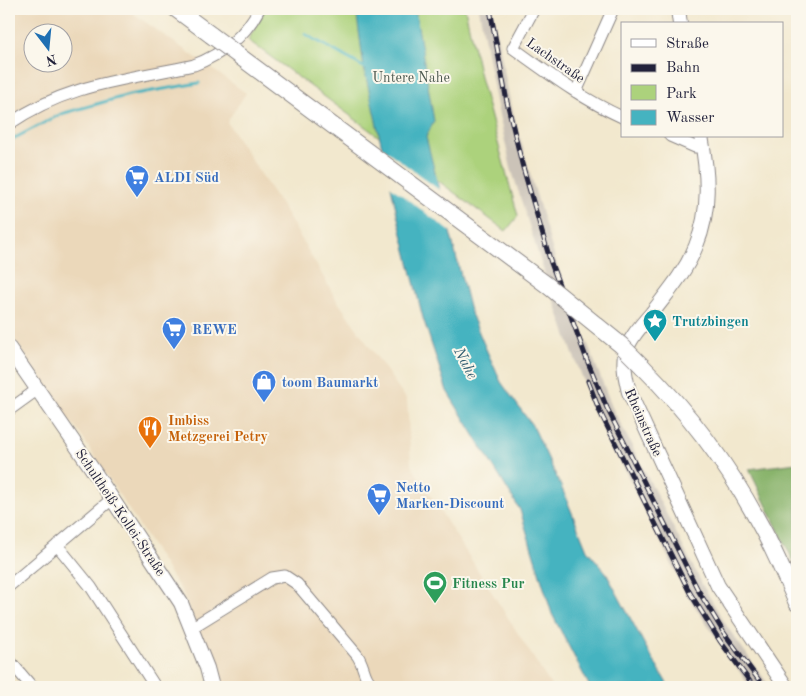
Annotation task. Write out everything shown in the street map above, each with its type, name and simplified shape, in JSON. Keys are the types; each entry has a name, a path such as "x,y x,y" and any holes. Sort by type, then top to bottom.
{"highway":[{"path":"176,9 547,285 614,340 642,366 689,417 728,469 759,522 797,604"}],"main road":[{"path":"678,9 680,22"},
{"name":"Rheinstraße","path":"702,142 707,199 697,244 688,264 675,283 633,337 626,352 625,376 630,392 726,598 786,687"},
{"name":"Schultheiß-Kollei-Straße","path":"9,348 181,603 207,668 212,687"}],"street":[{"path":"9,124 51,100 73,91 114,80 194,65 222,51 243,33 259,9"},
{"name":"Lachstraße","path":"534,9 513,48 576,92 600,107 621,117"},
{"path":"576,92 613,9"},
{"path":"675,138 695,146 702,142"},
{"path":"9,410 38,389"},
{"path":"9,586 112,499"},
{"path":"58,545 91,588 153,686"},
{"path":"191,628 272,578 285,576 297,584 362,661 367,680 374,687"},
{"path":"9,660 32,687"}],"shaded area":[{"path":"9,9 127,9 246,93 227,122 287,214 336,299 407,400 411,465 552,687 219,687 213,666 183,594 75,426 67,418 9,331"},
{"path":"479,9 492,9 510,101 556,262 612,407 703,586 728,628 770,687 750,687 687,595 597,414 573,354 541,263 511,168"}],"green space":[{"name":"Untere Nahe","path":"265,9 465,9 481,81 518,216 506,231 248,40"},
{"path":"797,463 797,569 749,469"}],"water":[{"name":"Nahe","path":"356,9 415,9 434,121 426,137 470,311 501,382 534,428 564,493 587,550 605,571 669,687 590,687 552,614 520,510 447,391 423,318 398,218 364,68"}],"pier":[{"path":"379,145 442,192 451,232 387,184"}],"waterway":[{"path":"305,34 367,69"},
{"path":"9,141 61,114 129,95 199,83"}],"railway":[{"path":"490,9 507,102 522,164 551,263 587,360 607,408 698,590 724,633 764,687"},
{"path":"588,381 600,412 690,593 720,641 754,687"}],"place":[{"name":"ALDI Süd","path":"137,198"},
{"name":"Trutzbingen","path":"655,342"},
{"name":"REWE","path":"174,350"},
{"name":"toom Baumarkt","path":"264,403"},
{"name":"Imbiss Metzgerei Petry","path":"150,449"},
{"name":"Netto Marken-Discount","path":"379,516"},
{"name":"Fitness Pur","path":"435,604"}]}
